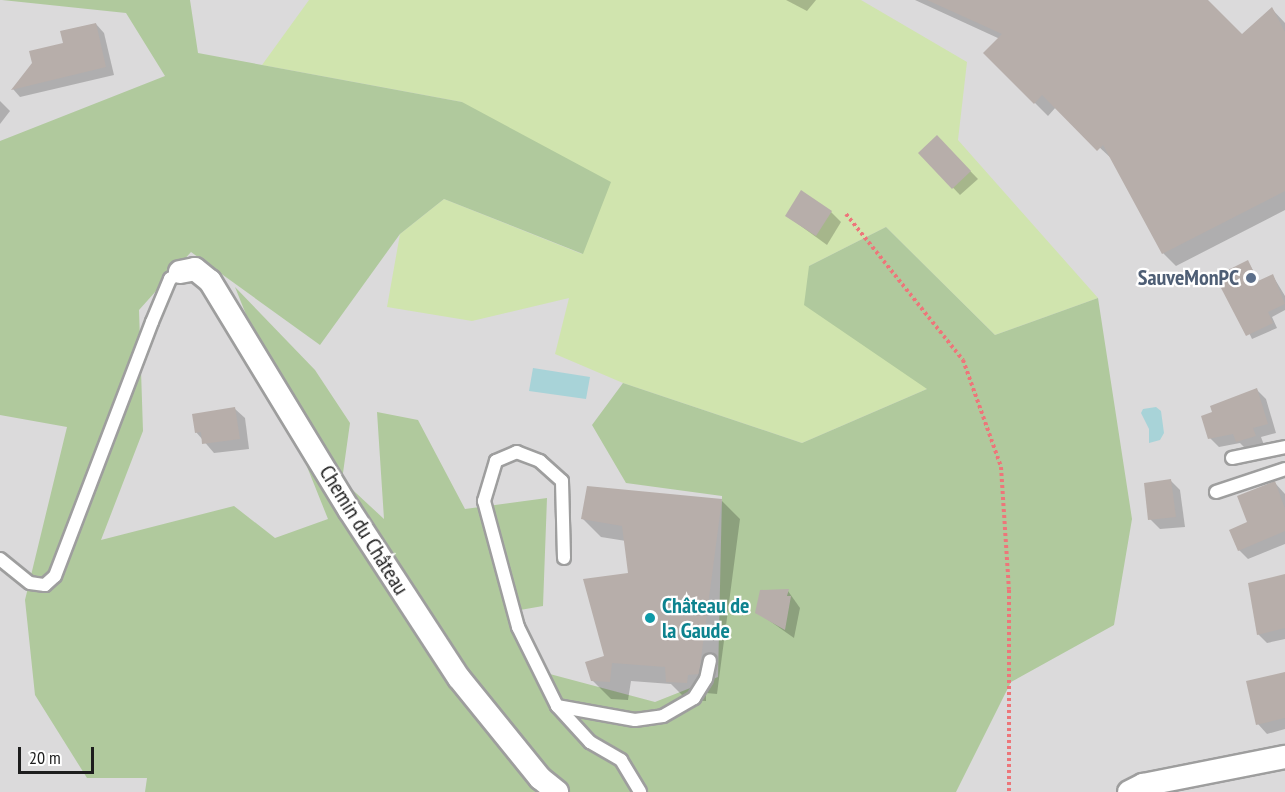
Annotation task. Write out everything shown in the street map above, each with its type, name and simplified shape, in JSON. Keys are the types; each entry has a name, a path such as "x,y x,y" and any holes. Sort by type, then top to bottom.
{"street":[{"name":"Chemin du Château","path":"180,272 195,269 210,281 350,511 459,678 540,778 557,792"},
{"path":"1129,792 1143,785 1285,757"}],"lane":[{"path":"0,559 30,583 45,585 55,576 152,322 170,279 180,272"},
{"path":"1232,458 1285,447"},
{"path":"564,558 562,481 540,461 517,452 496,461 484,501 492,542 519,627 557,706 590,742 621,760 639,792"},
{"path":"1216,492 1285,469"},
{"path":"557,706 635,720 663,716 694,698 706,679 710,660"}],"path":[{"path":"846,214 963,360 1001,467 1009,590 1009,792"}],"shaded area":[{"path":"0,0 1285,0 1285,792 0,792"}],"green space":[{"path":"2,0 190,0 198,53 462,102 611,182 583,254 444,199 400,234 320,345 191,252 139,310 143,431 101,540 234,506 275,538 328,519 235,287 315,370 350,423 342,480 384,519 377,412 418,420 465,509 547,498 543,606 520,610 531,669 655,702 718,677 722,496 626,483 592,425 623,383 802,443 927,389 804,305 809,266 886,227 995,335 1098,298 1132,519 1114,625 1011,682 956,792 145,792 147,778 87,778 35,695 25,600 67,427 0,415 0,141 165,76 126,13"},
{"path":"309,0 861,0 967,62 958,140 1098,298 995,335 886,227 809,266 927,389 802,443 623,383 555,354 569,298 472,321 387,307 400,234 444,199 582,254 462,102 262,65"}],"water":[{"path":"533,368 590,377 586,399 529,391"},
{"path":"1156,407 1161,411 1164,433 1160,440 1149,443 1149,429 1141,413 1143,409"}],"building":[{"path":"927,0 1208,0 1242,34 1272,7 1285,32 1285,191 1162,254 1103,145 1097,151 1042,95 1034,104 983,53 1002,34"},
{"path":"96,23 106,67 11,90 32,63 29,51 63,43 60,31"},
{"path":"937,135 971,171 952,189 918,153"},
{"path":"801,190 832,211 816,236 785,216"},
{"path":"1248,260 1258,281 1273,274 1285,304 1268,312 1273,323 1246,336 1221,288 1225,286 1220,274"},
{"path":"1257,388 1268,424 1253,428 1256,436 1236,442 1233,434 1208,439 1201,416 1212,412 1210,406"},
{"path":"235,407 240,439 202,444 201,432 195,433 192,414"},
{"path":"1171,479 1176,517 1148,520 1144,483"},
{"path":"1275,481 1285,509 1285,531 1238,551 1229,530 1247,522 1237,496"},
{"name":"Château de la Gaude","path":"587,486 722,499 699,674 688,675 687,683 666,682 665,667 612,663 610,682 591,681 585,662 604,656 583,579 628,573 622,526 581,519"},
{"path":"1285,574 1285,628 1257,635 1248,583"},
{"path":"789,589 787,596 791,596 785,630 755,613 760,590"},
{"path":"1285,672 1285,718 1256,725 1246,681"}],"place":[{"name":"SauveMonPC","path":"1251,278"},
{"name":"Château de la Gaude","path":"650,618"}]}
